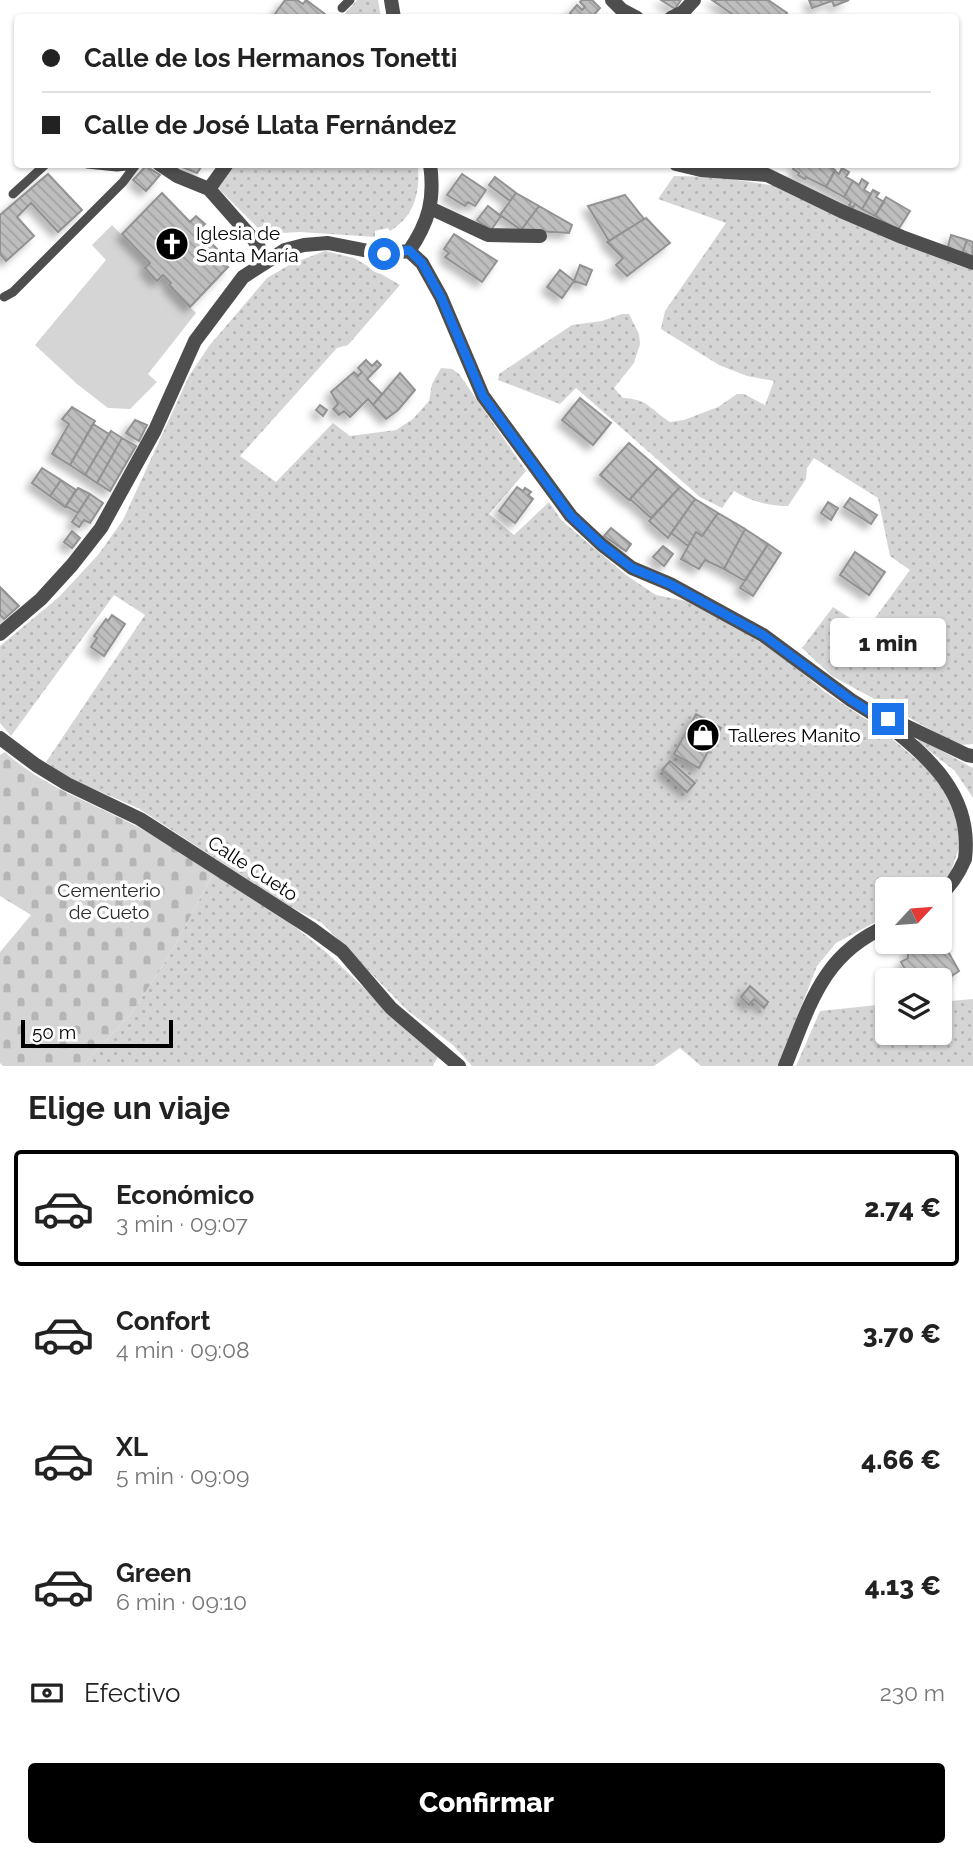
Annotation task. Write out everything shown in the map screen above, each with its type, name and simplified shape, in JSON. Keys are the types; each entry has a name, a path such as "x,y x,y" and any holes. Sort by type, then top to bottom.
{"street":[{"path":"612,0 629,14"},
{"path":"679,14 694,0"},
{"path":"165,168 209,189 254,240 267,260"},
{"path":"209,189 224,168"},
{"path":"0,634 41,599 101,528 155,430 195,341 243,277 285,250 328,243 384,254 409,250 424,230 430,208 431,168"},
{"path":"693,168 767,175 841,211 973,263"},
{"path":"430,208 488,235 540,236"},
{"path":"409,250 422,263 441,297 483,396 571,516 632,568 670,584 763,635 875,715 955,781 971,815 973,833 960,870 952,880"},
{"path":"875,715 902,724 973,756"},
{"name":"Calle Cueto","path":"0,738 57,778 141,819 312,929 342,951 391,1008 459,1066"},
{"path":"785,1066 828,969 853,945 875,933"}],"lane":[{"path":"342,8 350,0"},
{"path":"13,194 42,168"},
{"path":"4,297 13,292 105,201 133,168"}],"green space":[{"path":"357,0 378,0 380,14 345,14"},
{"path":"233,168 418,168 417,194 410,211 390,231 388,228 375,231 375,237 300,232 264,234 218,188"},
{"path":"674,176 717,177 777,186 843,218 973,270 973,744 959,745 832,676 802,648 833,607 867,629 910,570 890,556 878,498 814,458 807,468 806,479 788,506 760,502 734,491 722,508 700,497 576,388 560,404 498,380 499,374 572,325 629,314 639,334 640,344 634,363 614,388 623,398 644,403 670,422 684,420 718,407 737,394 744,394 765,405 774,381 747,376 719,365 661,329 665,311 726,223 658,199"},
{"path":"112,225 150,263 145,269 157,281 163,275 171,283 169,286 196,313 148,374 157,382 130,409 108,408 35,345 106,260 92,245"},
{"path":"325,251 354,258 400,285 348,345 337,348 240,456 276,482 333,423 350,436 396,430 413,419 429,401 432,384 441,368 452,369 459,374 526,471 489,514 514,535 549,502 562,521 626,575 656,595 686,601 745,632 786,659 825,692 879,728 952,789 961,841 951,872 947,877 875,877 875,922 836,943 817,966 778,1066 701,1066 680,1048 654,1066 472,1066 453,1045 407,1010 322,923 285,904 138,808 66,777 46,762 145,615 114,595 11,736 0,723 0,646 59,597 98,555 123,520 189,376 209,346 267,278 291,264"},
{"path":"920,739 973,768 973,798 955,771 917,741"},
{"name":"Cementerio de Cueto","path":"5,752 48,783 215,870 171,953 131,1014 82,1066 3,1066 0,1063 0,952 31,915 0,896 0,755"},
{"path":"215,870 279,914 326,952 439,1054 433,1066 82,1066 131,1014 171,953"},
{"path":"973,999 973,1066 796,1066 820,1011 875,1005 875,1045 952,1045 952,1001"}],"building":[{"path":"285,0 297,0 303,4 306,0 325,14 275,14"},
{"path":"592,0 600,8 595,14 571,14 577,5 582,10 585,7 580,2"},
{"path":"661,0 681,0 675,9"},
{"path":"712,0 768,0 787,13 786,14 732,14"},
{"path":"809,0 849,0 834,6 832,1 812,8"},
{"path":"144,168 160,175 146,191 133,180"},
{"path":"185,168 200,168 197,173"},
{"path":"842,168 849,172 846,177 853,181 844,197 826,187 835,171 839,174"},
{"path":"793,169 835,170 826,187 806,177 805,179"},
{"path":"48,174 82,210 58,232 31,203 17,217 34,236 6,261 0,254 0,215"},
{"path":"462,174 486,190 475,206 468,202 465,206 447,195"},
{"path":"495,177 516,193 510,201 489,185"},
{"path":"862,179 868,183 864,190 871,194 862,209 855,204 853,208 849,205 851,202 844,197 853,181 859,185"},
{"path":"873,190 879,193 876,197 884,202 875,216 862,209"},
{"name":"Iglesia de Santa María","path":"162,193 190,222 196,216 205,224 198,230 222,254 218,257 228,267 190,307 163,275 157,281 145,268 150,263 122,234"},
{"path":"516,193 539,206 521,230 500,215"},
{"path":"625,195 644,219 609,241 588,206"},
{"path":"886,197 910,211 898,230 875,216"},
{"path":"488,206 501,216 491,230 477,220"},
{"path":"539,206 572,225 569,233 521,230"},
{"path":"646,218 670,243 627,276 616,265 623,258 607,242"},
{"path":"454,234 497,261 482,282 445,257 449,253 444,249"},
{"path":"951,235 967,240 962,254 947,250"},
{"path":"967,240 973,242 972,258 962,254"},
{"path":"580,265 592,270 586,285 574,281"},
{"path":"560,270 574,281 562,298 547,287"},
{"path":"366,360 372,366 377,361 381,365 367,379 382,394 373,405 368,399 350,417 344,411 339,415 333,409 338,404 331,392 354,372 358,376 362,372 358,368"},
{"path":"400,373 415,390 398,410 386,419 373,405"},
{"path":"580,398 611,423 593,445 562,420"},
{"path":"320,405 327,410 323,416 316,410"},
{"path":"72,407 95,421 70,465 52,454 69,424 62,419"},
{"path":"135,420 147,425 139,441 126,433"},
{"path":"93,424 109,434 85,475 70,465"},
{"path":"111,431 122,438 97,483 85,475"},
{"path":"122,438 136,446 110,491 97,483"},
{"path":"629,443 658,468 629,500 600,475"},
{"path":"42,468 61,480 50,496 32,483"},
{"path":"658,468 680,487 651,518 630,499"},
{"path":"61,480 76,490 65,507 50,496"},
{"path":"517,487 531,492 528,495 533,499 515,523 499,511"},
{"path":"680,487 695,499 668,538 649,521"},
{"path":"78,488 90,494 78,513 66,506"},
{"path":"90,494 103,503 90,523 84,520 79,527 72,522"},
{"path":"850,498 877,515 871,524 844,507"},
{"path":"695,499 718,513 702,536 696,532 688,546 671,533"},
{"path":"828,502 838,508 831,520 821,513"},
{"path":"718,513 745,529 724,569 705,560 699,569 681,559 696,532 702,536"},
{"path":"611,528 631,544 626,551 604,536"},
{"path":"745,529 768,544 745,581 724,569"},
{"path":"72,531 80,538 72,548 64,542"},
{"path":"768,544 781,553 753,596 740,588"},
{"path":"663,546 673,554 664,566 653,557"},
{"path":"855,552 885,572 869,595 840,575"},
{"path":"0,587 19,606 4,619 0,615"},
{"path":"112,615 125,624 104,656 91,647 97,638 94,636"},
{"path":"696,714 721,728 699,768 674,754"},
{"path":"670,761 695,783 687,792 662,770"},
{"path":"908,954 949,954 959,971 952,976 952,968 904,968 901,962 908,958"},
{"path":"750,986 768,1002 764,1008 754,999 749,1005 741,997"}],"place":[{"name":"Iglesia de Santa María","path":"172,244"},
{"name":"Talleres Manito","path":"703,735"}],"route":[{"path":"384,254 409,250 422,263 441,297 483,396 571,516 602,545 632,568 670,584 763,635 851,700 875,715 888,719"}]}
